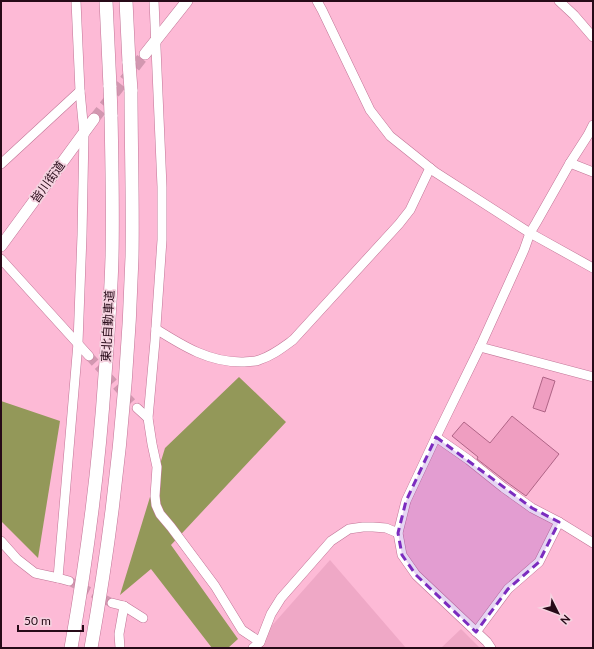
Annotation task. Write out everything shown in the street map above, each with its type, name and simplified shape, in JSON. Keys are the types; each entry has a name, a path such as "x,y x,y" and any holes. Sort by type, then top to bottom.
{"highway":[{"name":"東北自動車道","path":"71,648 85,565 93,499 102,422 108,332 112,258 112,214 111,115 106,1"},
{"name":"東北自動車道","path":"91,648 112,511 122,424 128,332 132,255 131,90 126,1"}],"main road":[{"path":"145,54 186,1"},
{"name":"皆川街道","path":"1,246 94,119"}],"street":[{"path":"58,578 78,343 82,235 84,133 80,91 76,1"},
{"path":"154,1 162,187 162,233 156,329 148,418 157,467 156,505 160,514 216,586 242,630 256,645 270,614 281,598 331,541 349,529 363,526 386,528 398,533"},
{"path":"317,1 370,110 390,136 430,168 530,233 593,268"},
{"path":"559,1 574,15 593,37"},
{"path":"1,164 80,91"},
{"path":"491,648 487,642 416,575 402,555 398,533 406,501 480,347 524,250 530,233 570,163 588,136 593,125"},
{"path":"570,163 593,172"},
{"path":"156,329 180,344 208,357 236,362 258,361 275,354 293,340 399,224 410,210 430,168"},
{"path":"1,259 89,356"},
{"path":"480,347 593,377"},
{"path":"137,408 148,418"},
{"path":"436,437 532,508 559,522 593,543"},
{"path":"476,632 508,589 539,562 559,522"},
{"path":"1,541 17,559 35,573 69,581"},
{"path":"112,603 124,606 142,618"},
{"path":"120,648 119,634 124,606"}],"highlighted area":[{"path":"436,437 532,508 559,522 539,562 508,589 476,632 416,575 402,555 398,533 406,501"}],"shaded area":[{"path":"330,560 406,648 252,648"},
{"path":"461,629 480,648 441,648"}],"green space":[{"path":"239,377 286,422 171,545 238,639 228,648 212,648 151,569 120,595 165,448"},
{"path":"1,401 60,421 38,558 1,521"}],"building":[{"path":"543,377 555,381 545,412 533,408"},
{"path":"512,416 559,454 526,496 477,459 478,457 452,436 464,422 490,443"}],"tunnel":[{"path":"94,119 145,54"},
{"path":"89,356 137,408"},
{"path":"69,581 112,603"}]}
